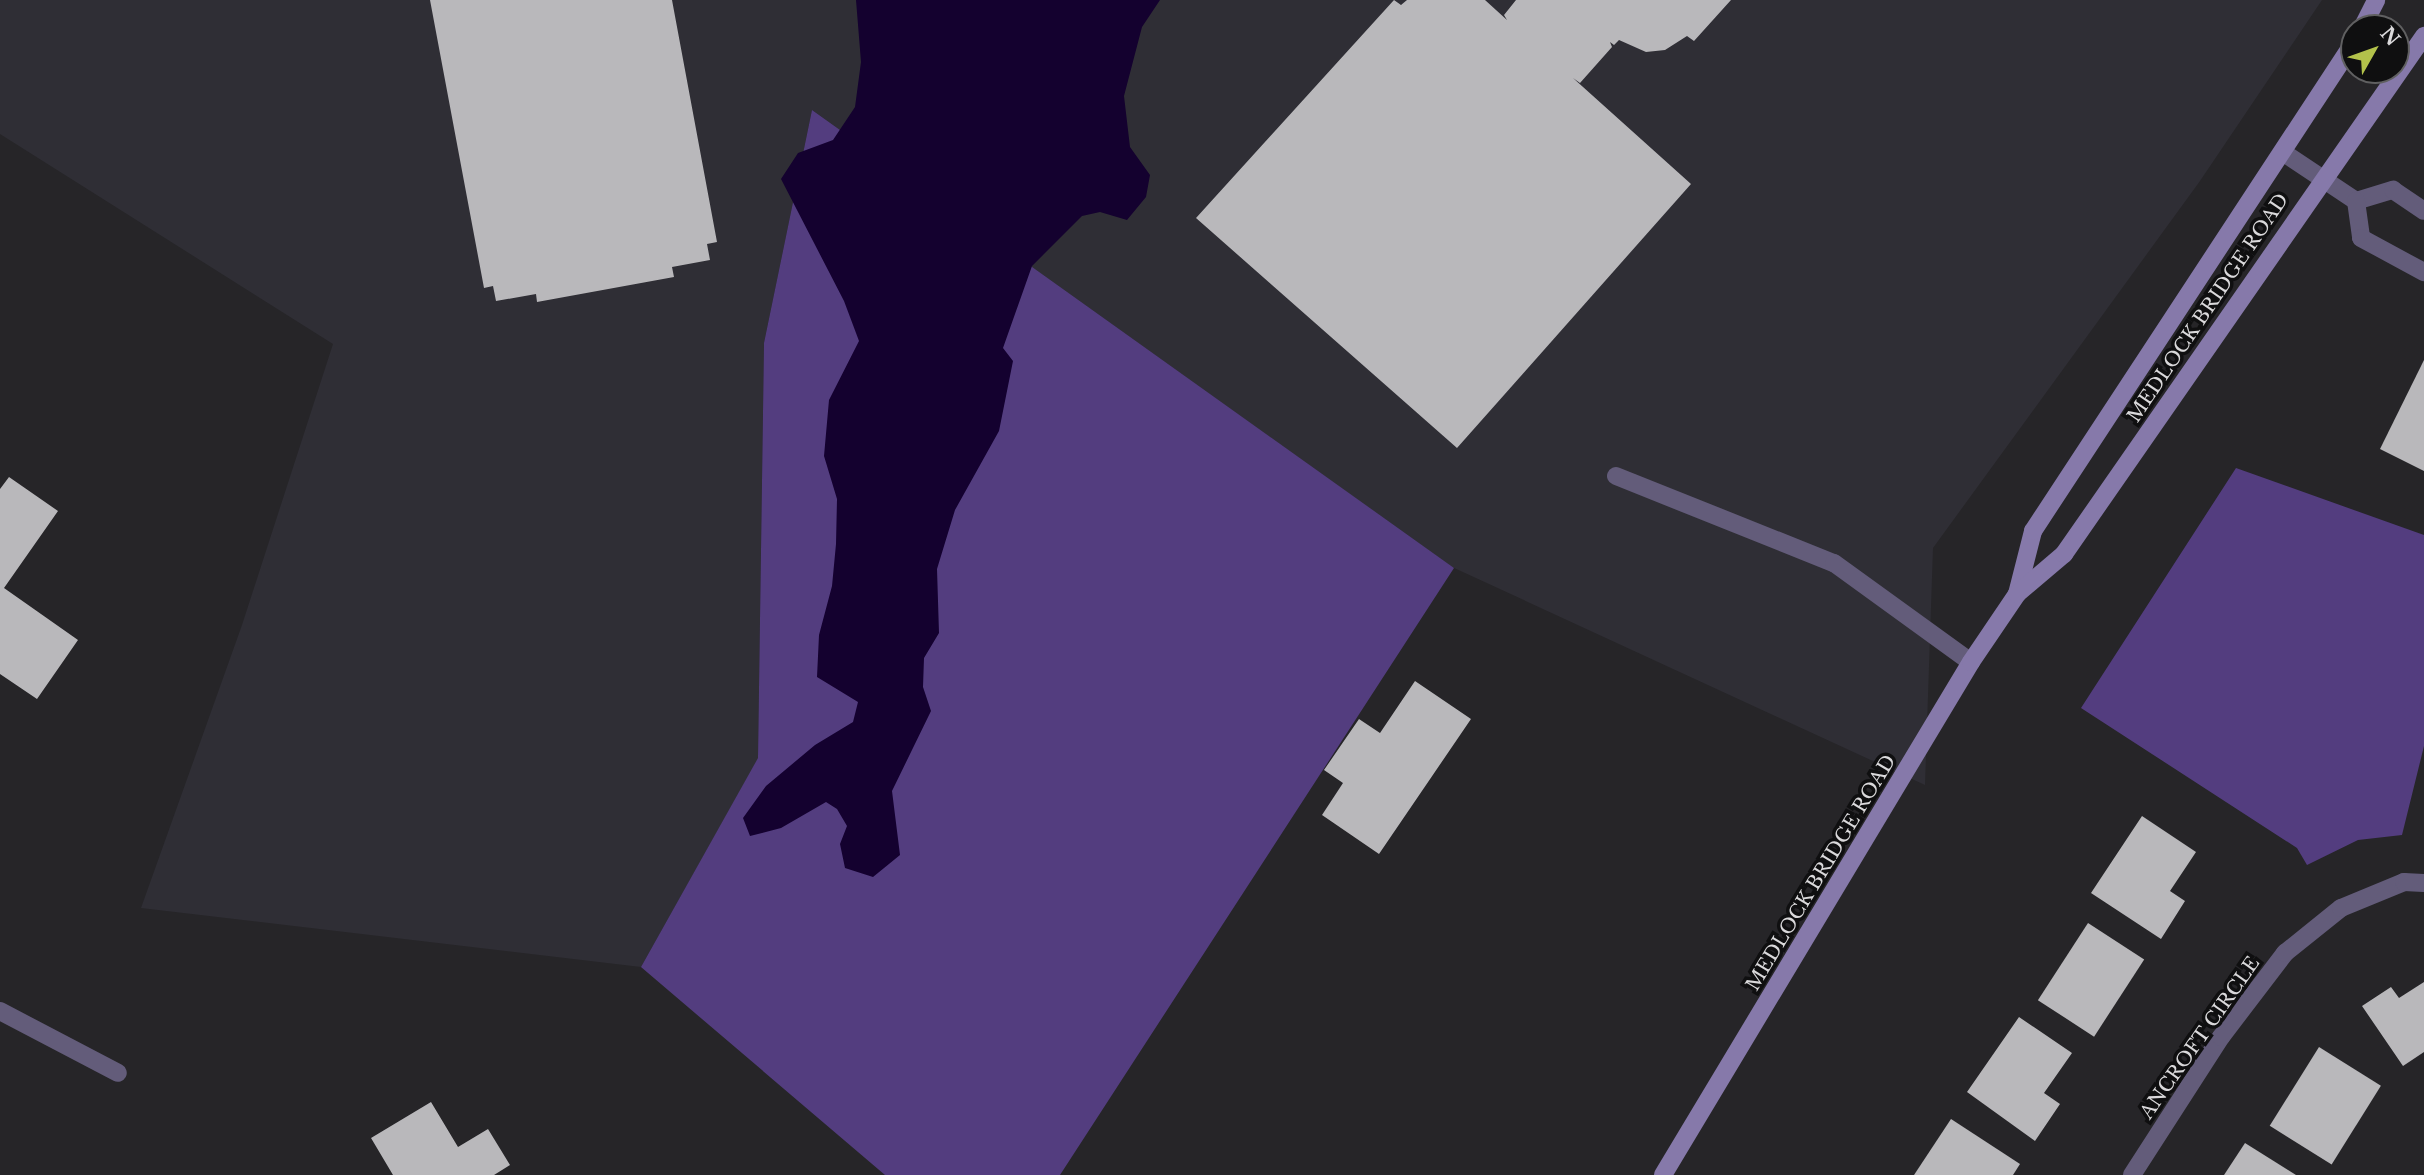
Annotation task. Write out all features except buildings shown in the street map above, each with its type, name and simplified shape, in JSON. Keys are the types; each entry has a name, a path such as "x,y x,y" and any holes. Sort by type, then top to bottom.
{"main road":[{"name":"MEDLOCK BRIDGE ROAD","path":"1663,1175 1970,662 2017,594 2064,554 2322,178 2424,36"},
{"name":"MEDLOCK BRIDGE ROAD","path":"2017,594 2033,531 2340,64"}],"street":[{"path":"2284,153 2356,201 2361,238 2424,272"},
{"path":"2356,201 2393,190 2424,211"},
{"path":"1616,476 1834,563 1970,662"},
{"name":"ANCROFT CIRCLE","path":"2132,1175 2221,1037 2286,953 2342,908 2404,882 2424,883"},
{"path":"0,1011 118,1073"}],"shaded area":[{"path":"0,0 2322,0 2200,181 1933,548 1925,785 1452,567 812,110 764,343 758,759 641,967 141,908 242,625 333,344 0,134"},
{"path":"856,0 1160,0 1142,27 1124,96 1130,147 1150,175 1146,197 1127,220 1100,212 1082,216 1032,266 1003,348 1013,361 999,431 955,510 937,569 939,633 924,658 923,687 931,711 892,791 900,855 873,877 845,868 840,844 847,826 837,809 826,802 781,828 750,836 743,818 766,786 815,745 853,722 858,702 817,677 819,635 832,586 836,544 837,499 824,456 829,400 859,341 844,301 781,179 798,153 833,140 855,107 861,62"},
{"path":"812,110 1454,568 1060,1175 885,1175 641,967 758,758 764,343"},
{"path":"2236,468 2424,535 2424,746 2402,835 2358,840 2307,865 2297,848 2081,708"}]}
